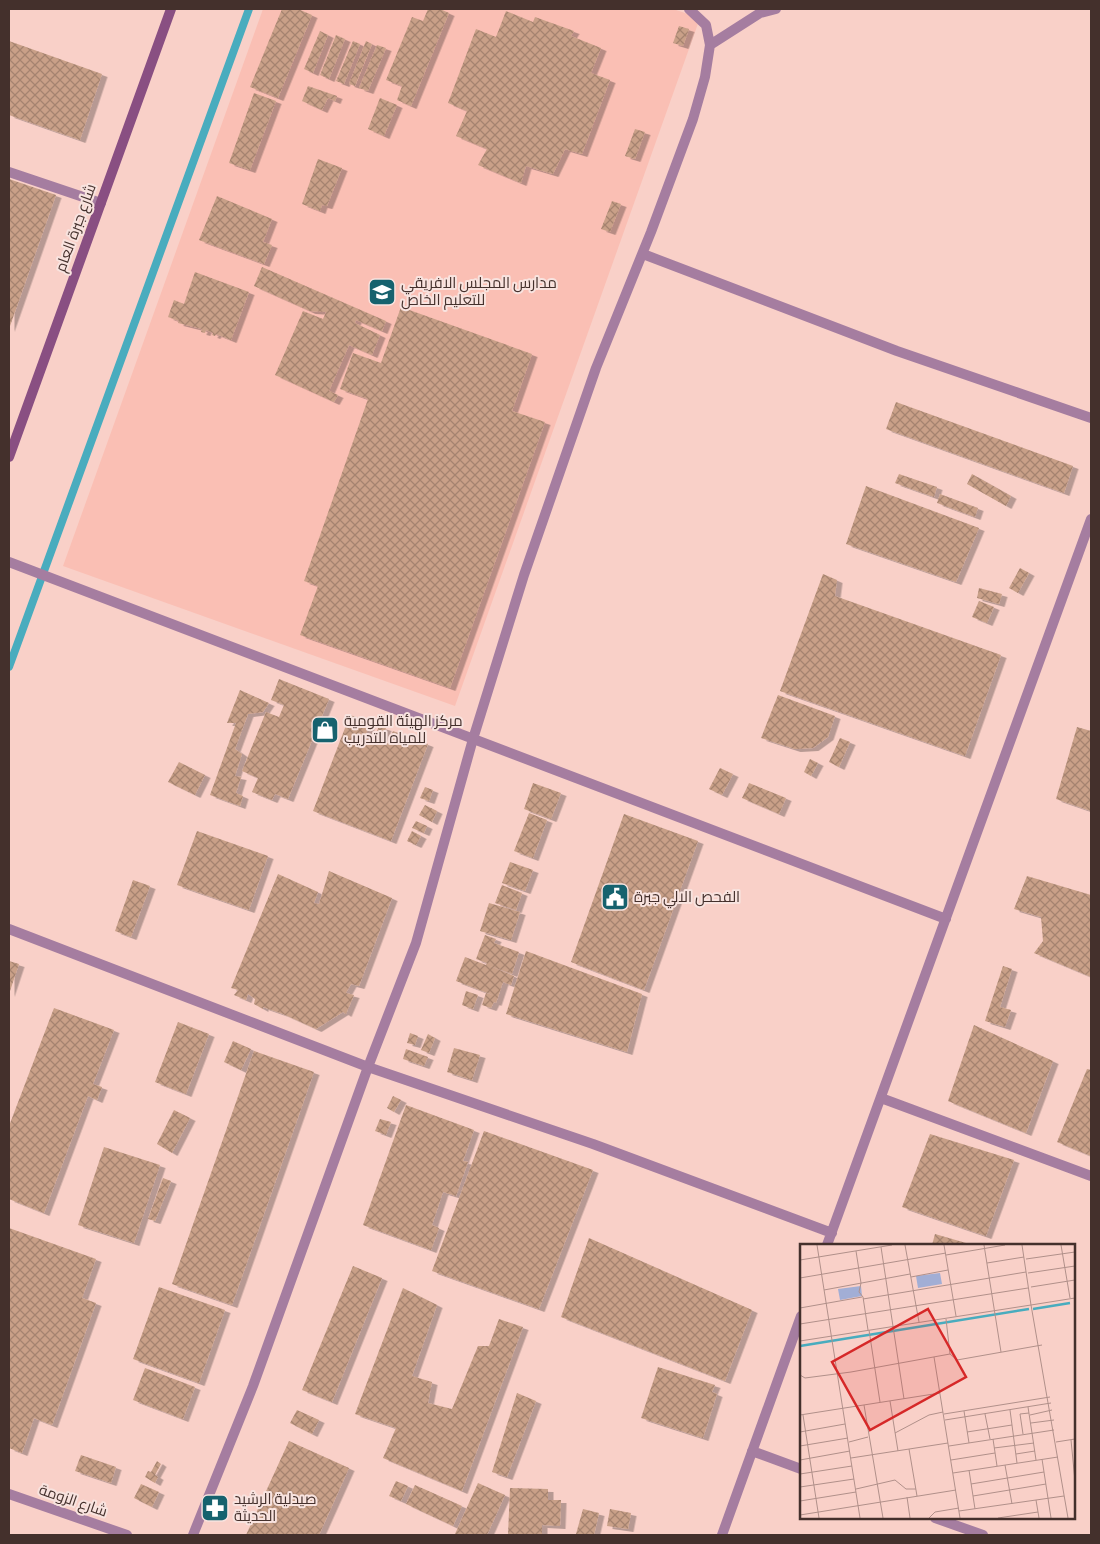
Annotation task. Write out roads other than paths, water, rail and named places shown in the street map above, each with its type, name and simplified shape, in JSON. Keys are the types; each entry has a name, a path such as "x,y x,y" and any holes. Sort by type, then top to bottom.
{"main road":[{"name":"شارع جبرة العام","path":"9,457 171,9"}],"street":[{"path":"192,1535 253,1386 368,1067 416,943 473,739 524,575 583,405 693,119 705,78 710,44 706,25 689,9"},
{"path":"710,44 760,14 776,9"},
{"path":"9,172 101,203"},
{"path":"642,254 897,351 1091,418"},
{"path":"827,1244 1091,519"},
{"path":"9,562 946,919"},
{"path":"9,929 368,1067 593,1144 832,1233"},
{"path":"881,1098 1091,1176"},
{"path":"722,1535 800,1319"},
{"path":"752,1451 800,1469"},
{"name":"شارع الزومة","path":"9,1494 127,1535"},
{"path":"938,1519 982,1535"}],"waterway":[{"path":"9,667 249,9"}],"place":[{"name":"مدارس المجلس الافريقي للتعليم الخاص","path":"382,292"},
{"name":"مركز الهيئة القومية للمياه للتدريب","path":"325,730"},
{"name":"الفحص الالي جبرة","path":"615,897"},
{"name":"صيدلية الرشيد الحديثة","path":"215,1508"}]}
